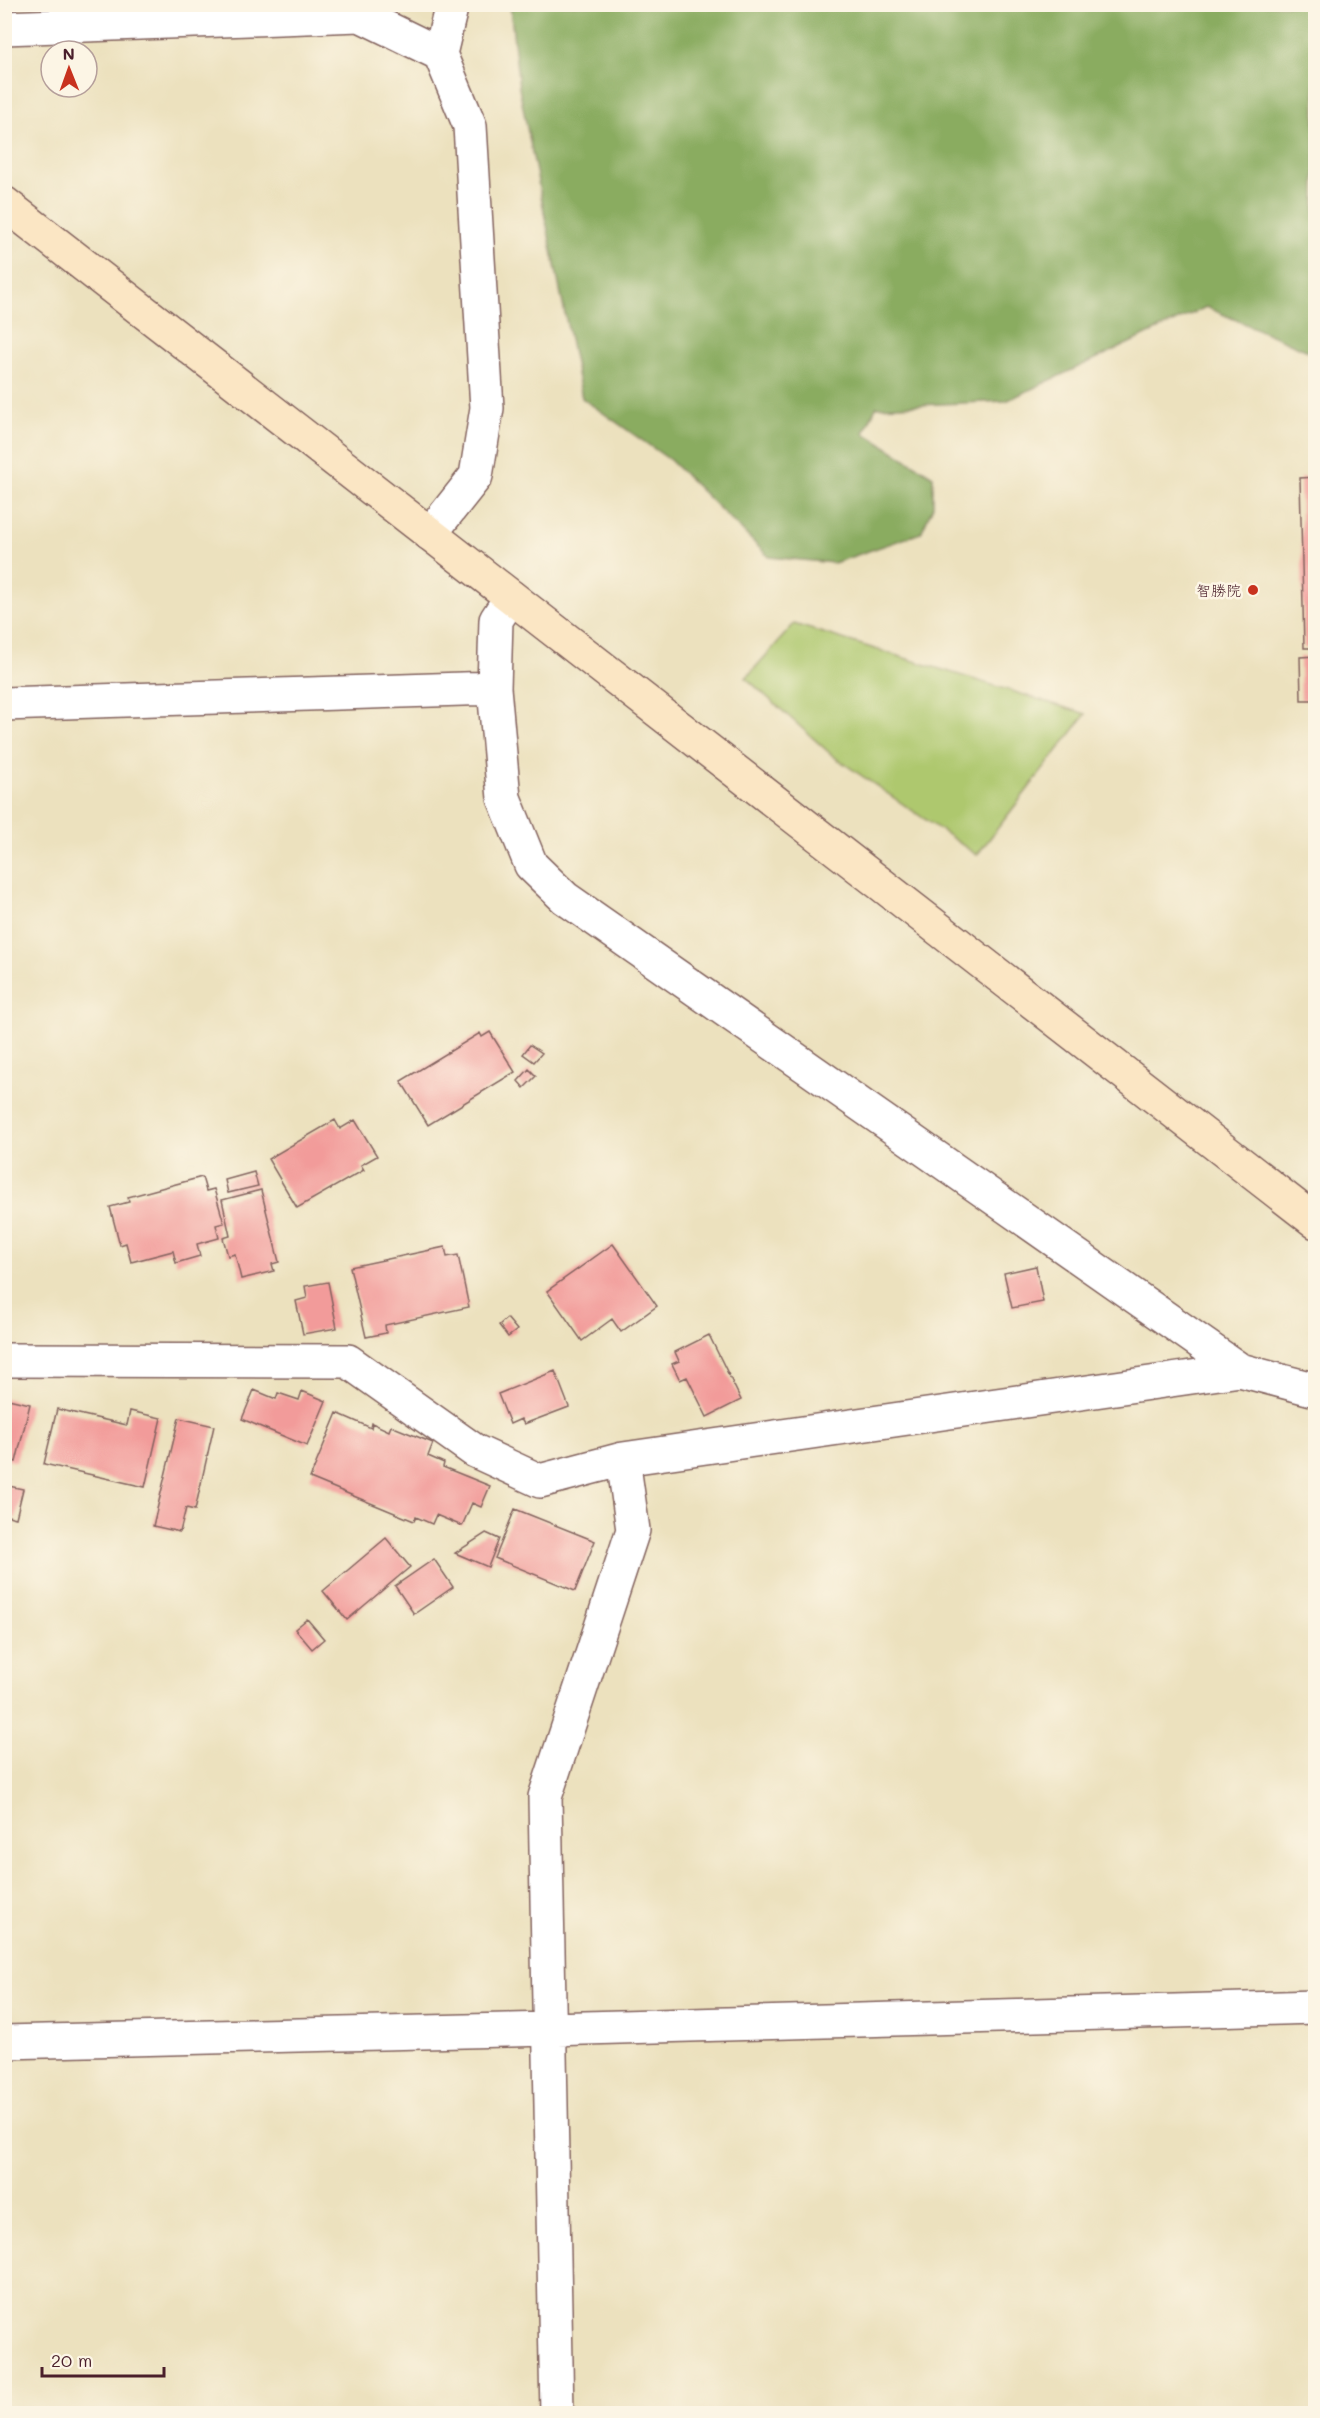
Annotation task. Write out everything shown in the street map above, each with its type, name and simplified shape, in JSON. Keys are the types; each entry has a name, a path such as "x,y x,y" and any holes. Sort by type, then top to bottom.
{"street":[{"path":"430,534 476,476 487,408 470,126 440,54 452,4"},
{"path":"4,28 360,15 440,54"},
{"path":"4,203 1316,1222"},
{"path":"511,597 496,620 494,688 504,798 531,865 565,898 1240,1371 1316,1390"},
{"path":"4,704 494,688"},
{"path":"4,1360 348,1361 475,1451 540,1481 623,1459 1240,1371"},
{"path":"557,2414 545,1797 633,1530 623,1459"},
{"path":"4,2042 1316,2007"}],"green space":[{"path":"510,5 1315,5 1315,354 1206,307 1006,401 876,407 864,433 933,476 933,506 921,533 834,563 769,557 670,460 582,398 519,88"},
{"path":"794,624 1086,714 977,855 833,756 746,678"}],"building":[{"path":"1316,477 1316,648 1304,648 1300,478"},
{"path":"1316,656 1316,700 1301,700 1300,657"},
{"path":"490,1032 515,1072 428,1125 401,1081 480,1033 482,1037"},
{"path":"530,1045 542,1053 534,1062 523,1054"},
{"path":"529,1069 536,1076 524,1088 518,1081"},
{"path":"335,1120 340,1129 355,1120 377,1156 361,1165 364,1170 297,1208 268,1159"},
{"path":"254,1172 258,1186 228,1193 225,1180"},
{"path":"202,1177 206,1191 214,1189 224,1223 216,1225 219,1238 197,1244 200,1256 176,1263 173,1251 131,1262 126,1243 120,1245 110,1207 129,1202 128,1197"},
{"path":"261,1190 279,1262 272,1264 274,1271 241,1279 235,1254 228,1256 223,1238 230,1236 222,1200"},
{"path":"613,1244 657,1306 621,1332 612,1319 582,1341 547,1291"},
{"path":"445,1247 447,1257 458,1255 469,1307 385,1325 386,1333 366,1337 350,1267"},
{"path":"1036,1266 1043,1302 1012,1308 1004,1273"},
{"path":"328,1282 337,1328 303,1334 296,1301 307,1298 305,1286"},
{"path":"507,1318 517,1330 508,1337 499,1325"},
{"path":"709,1335 741,1400 707,1417 687,1377 680,1380 672,1364 679,1361 675,1352"},
{"path":"555,1371 569,1407 524,1424 521,1419 510,1424 498,1394"},
{"path":"254,1390 276,1399 278,1393 299,1400 302,1391 326,1401 307,1446 242,1419"},
{"path":"4,1398 30,1404 16,1462 4,1459"},
{"path":"57,1409 127,1425 130,1411 161,1418 145,1487 44,1464"},
{"path":"337,1413 371,1428 372,1423 389,1431 391,1426 433,1443 428,1456 444,1463 443,1467 490,1486 481,1507 472,1503 462,1526 436,1515 432,1524 416,1517 414,1521 310,1478"},
{"path":"179,1418 214,1426 195,1510 186,1508 180,1532 153,1526"},
{"path":"4,1485 23,1489 16,1518 4,1515"},
{"path":"515,1509 595,1541 575,1591 495,1558"},
{"path":"486,1533 499,1539 488,1567 455,1553"},
{"path":"386,1538 410,1567 347,1620 323,1591"},
{"path":"434,1559 453,1587 414,1614 395,1586"},
{"path":"307,1619 324,1639 312,1649 295,1629"}],"place":[{"name":"智勝院","path":"1253,590"}]}
